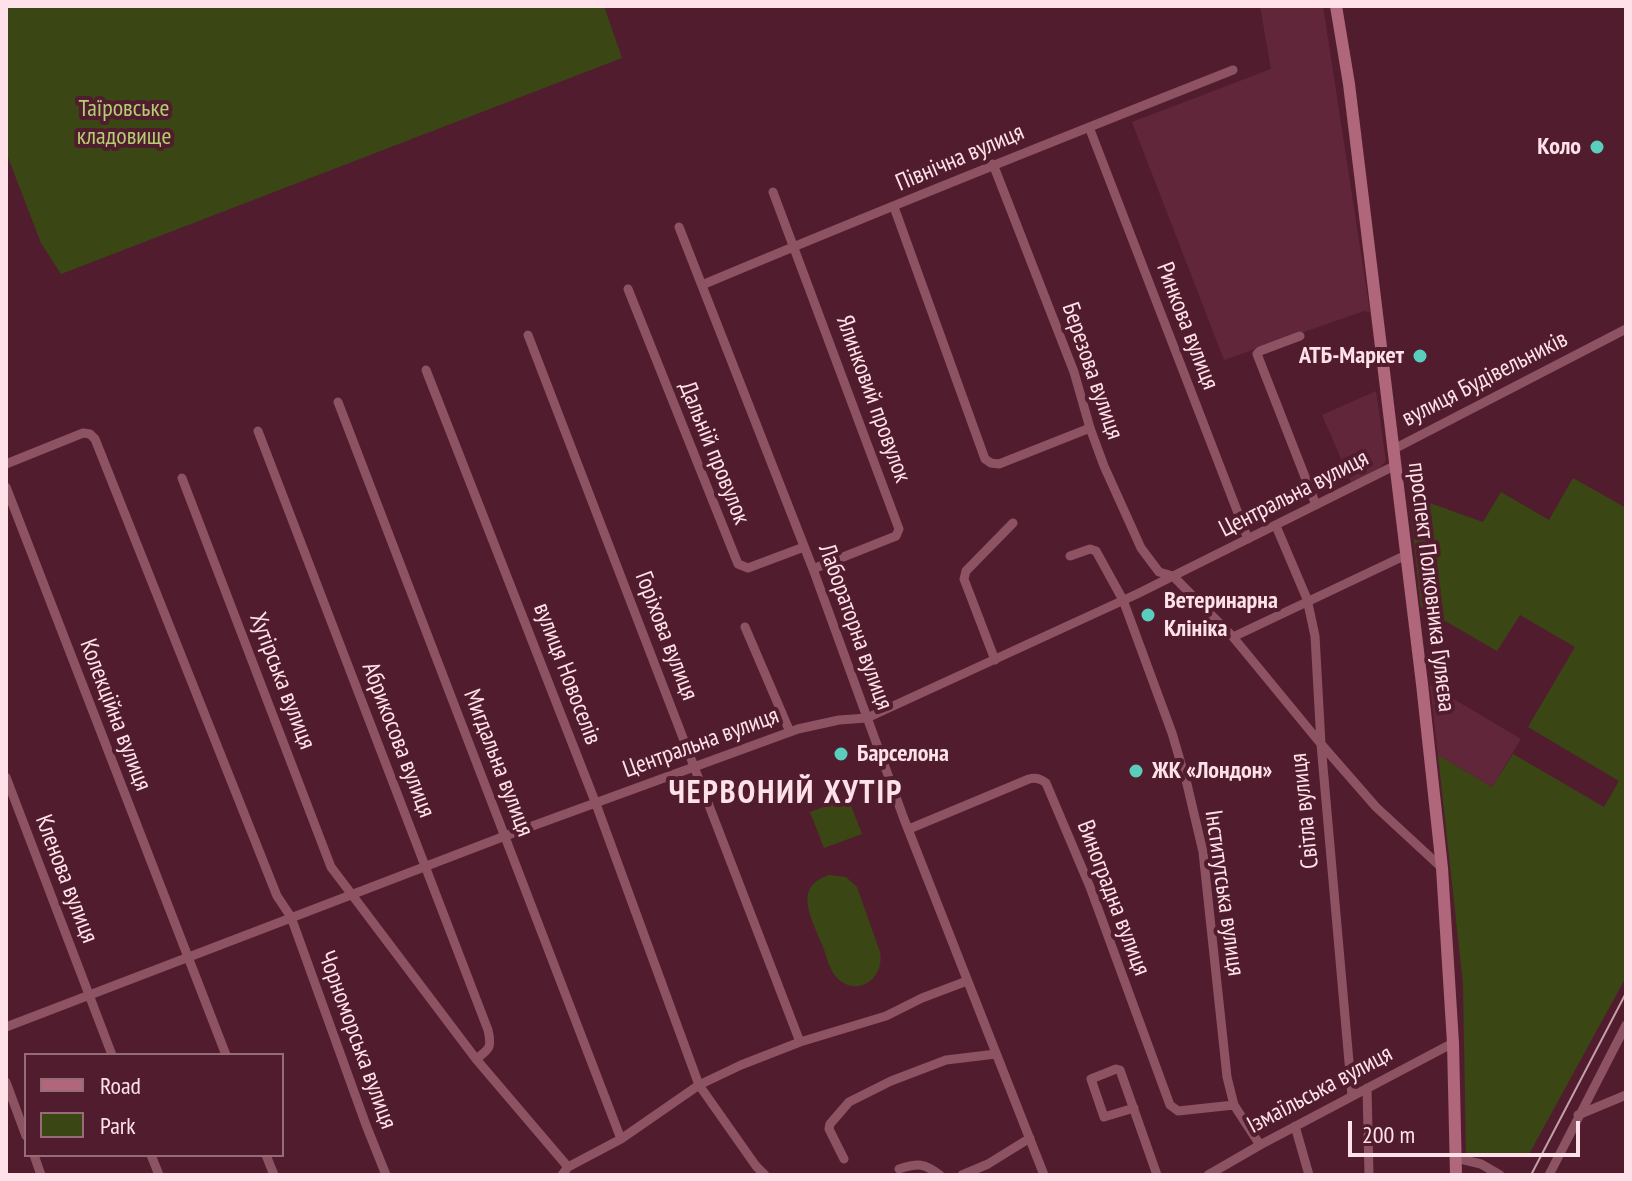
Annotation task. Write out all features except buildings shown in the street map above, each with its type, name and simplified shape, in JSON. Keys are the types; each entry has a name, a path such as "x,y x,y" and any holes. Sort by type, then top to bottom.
{"main road":[{"name":"проспект Полковника Гуляєва","path":"1336,6 1349,84 1442,868 1453,1043 1456,1175"}],"street":[{"name":"Північна вулиця","path":"702,285 993,164 1233,70"},
{"name":"Ринкова вулиця","path":"1089,127 1248,539"},
{"name":"Березова вулиця","path":"993,164 1074,372 1090,428 1114,491 1141,548 1159,572 1173,576"},
{"name":"Ялинковий провулок","path":"773,192 899,529 896,536 813,569"},
{"path":"894,207 985,459 999,464 1090,428"},
{"name":"Лабораторна вулиця","path":"679,227 1044,1175"},
{"name":"Дальній провулок","path":"628,289 738,564 748,568 804,547"},
{"name":"вулиця Будівельників","path":"1392,450 1626,329"},
{"name":"Горіхова вулиця","path":"528,335 800,1042"},
{"path":"1300,336 1257,354 1316,505"},
{"name":"вулиця Новоселів","path":"426,370 596,804 699,1085 765,1175"},
{"name":"Мигдальна вулиця","path":"338,402 621,1139"},
{"name":"Абрикосова вулиця","path":"258,431 490,1036 488,1051 476,1059"},
{"path":"6,464 83,433 95,439 277,896 291,917"},
{"name":"Центральна вулиця","path":"6,1027 425,866 790,732 839,720 867,718 1123,600 1394,466"},
{"name":"Хутірська вулиця","path":"182,478 331,867 351,895"},
{"name":"Колекційна вулиця","path":"6,487 225,1053"},
{"path":"995,660 964,579 966,571 1013,523"},
{"path":"1276,526 1308,601 1315,636 1321,744 1376,807 1442,868"},
{"name":"Інститутська вулиця","path":"1070,556 1090,549 1096,551 1123,600 1172,733 1203,852 1224,1059 1234,1105 1260,1145"},
{"path":"1233,637 1406,555"},
{"name":"Світла вулиця","path":"1173,576 1233,637 1321,744 1352,1096"},
{"path":"745,627 790,732"},
{"name":"Кленова вулиця","path":"6,777 111,1053"},
{"name":"Виноградна вулиця","path":"909,829 1029,779 1043,780 1090,887 1170,1105 1178,1111 1234,1105"},
{"path":"351,895 565,1171 621,1139 699,1085 741,1065 800,1042 886,1016 967,981"},
{"name":"Чорноморська вулиця","path":"291,917 386,1175"},
{"path":"1549,1175 1626,1025"},
{"name":"Ізмаїльська вулиця","path":"1208,1175 1453,1043"},
{"path":"844,1159 829,1129 849,1102 891,1081 946,1060 996,1054"},
{"path":"1134,1108 1104,1117 1091,1079 1118,1069 1134,1108 1157,1175"},
{"path":"6,1082 24,1130"},
{"path":"1367,1088 1369,1175"},
{"path":"1578,1115 1626,1095"},
{"path":"6,1115 17,1111"},
{"path":"1295,1126 1309,1175"},
{"path":"962,1175 988,1164 1030,1138"},
{"path":"1456,1158 1481,1164 1500,1175"},
{"path":"899,1169 920,1164 940,1175"}],"shaded area":[{"path":"1260,6 1323,6 1370,312 1364,311 1224,360 1132,122 1271,69"},
{"path":"1376,391 1386,461 1353,486 1322,415"},
{"path":"1430,685 1521,739 1492,787 1438,755"}],"green space":[{"name":"Таїровське кладовище","path":"6,6 604,6 622,58 61,274 41,243 6,152"},
{"path":"1573,478 1626,508 1626,977 1528,1156 1466,1153 1463,984 1438,755 1492,787 1513,754 1604,807 1619,781 1528,727 1575,647 1520,615 1497,651 1421,607 1410,504 1424,501 1483,522 1501,492 1549,520"},
{"path":"848,798 862,834 824,848 810,812"},
{"path":"829,875 846,877 857,887 880,952 874,977 861,985 845,984 834,974 810,914 808,896 811,887"}],"tram line":[{"path":"1531,1175 1626,993"}],"place":[{"name":"Коло","path":"1597,147"},
{"name":"АТБ-Маркет","path":"1420,356"},
{"name":"Ветеринарна Клініка","path":"1148,615"},
{"name":"Барселона","path":"841,754"},
{"name":"ЖК «Лондон»","path":"1136,771"}],"district":[{"name":"ЧЕРВОНИЙ ХУТІР","path":"786,794"}]}
